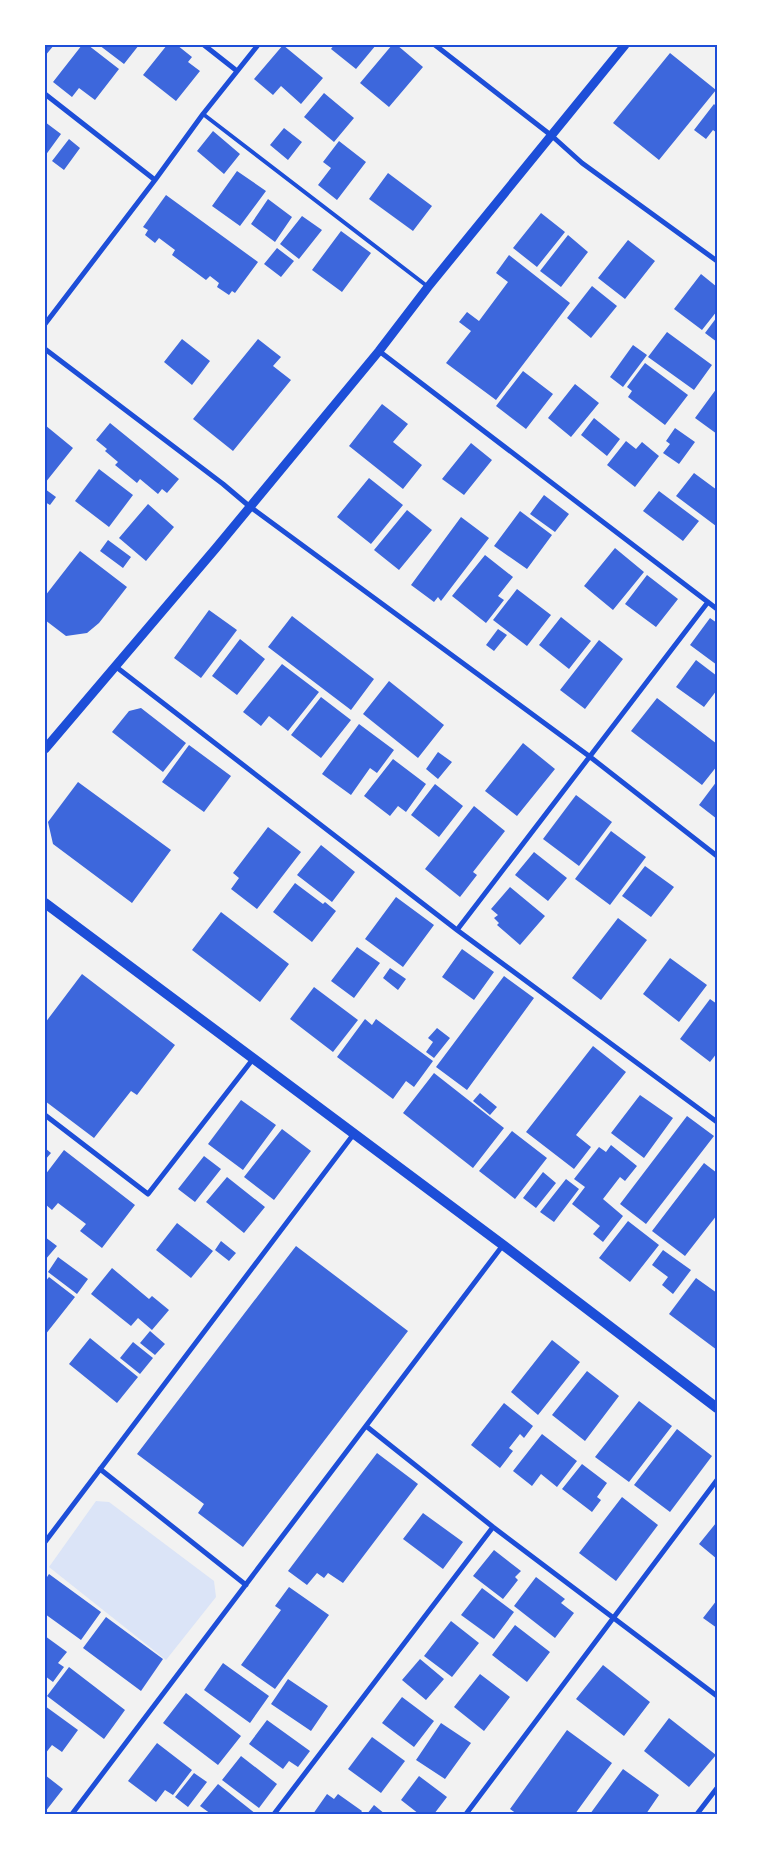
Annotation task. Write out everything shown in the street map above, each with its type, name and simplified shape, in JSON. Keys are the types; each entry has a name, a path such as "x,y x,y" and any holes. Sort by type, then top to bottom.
{"main road":[{"path":"45,903 503,1245 717,1408"}],"street":[{"path":"204,45 237,70"},
{"path":"45,324 203,114 258,45"},
{"path":"435,45 552,136 582,162 716,257"},
{"path":"45,749 378,351 428,286 625,45"},
{"path":"45,94 155,180"},
{"path":"45,349 223,484 249,506 590,756 717,856"},
{"path":"378,351 717,609"},
{"path":"458,930 708,602"},
{"path":"114,666 458,930 717,1122"},
{"path":"45,1115 148,1194 254,1059"},
{"path":"45,1542 354,1135"},
{"path":"72,1814 503,1245"},
{"path":"366,1426 493,1527 717,1696"},
{"path":"100,1469 246,1585"},
{"path":"466,1814 717,1480"},
{"path":"274,1814 493,1527"},
{"path":"697,1814 717,1788"}],"lane":[{"path":"203,114 428,286"}],"shaded area":[{"path":"96,1501 109,1502 214,1581 216,1597 166,1660 49,1567"}],"building":[{"path":"45,45 54,45 45,56"},
{"path":"82,45 88,45 119,69 95,100 79,88 72,97 53,82"},
{"path":"99,45 139,45 124,64"},
{"path":"167,45 177,45 192,57 188,62 200,71 176,101 143,75"},
{"path":"283,45 323,78 301,104 281,86 273,95 254,79"},
{"path":"334,45 376,45 356,69 331,49"},
{"path":"392,45 397,45 423,67 389,107 360,83"},
{"path":"670,53 716,90 659,160 613,123"},
{"path":"324,93 354,118 334,142 304,117"},
{"path":"714,104 717,107 717,133 713,130 706,139 694,130"},
{"path":"45,122 61,134 45,156"},
{"path":"284,128 302,142 288,160 270,145"},
{"path":"213,131 240,154 224,174 197,151"},
{"path":"69,139 80,148 64,170 52,161"},
{"path":"339,141 366,162 337,200 318,185 331,168 323,162"},
{"path":"237,171 266,191 240,226 212,206"},
{"path":"388,173 432,206 413,231 369,199"},
{"path":"166,195 258,262 235,293 232,291 229,295 217,287 219,283 210,276 206,280 172,255 175,250 159,238 155,243 145,235 148,230 143,227"},
{"path":"268,199 292,217 275,242 251,224"},
{"path":"541,213 565,232 537,267 513,248"},
{"path":"302,216 322,230 299,259 280,244"},
{"path":"341,231 371,253 342,292 312,270"},
{"path":"568,235 588,252 561,287 540,271"},
{"path":"628,240 655,261 625,299 598,278"},
{"path":"277,248 294,261 281,277 264,264"},
{"path":"509,255 570,303 496,400 446,363 471,331 459,322 467,312 479,321 508,282 496,273"},
{"path":"701,274 717,287 717,311 702,330 674,309"},
{"path":"592,286 617,306 591,338 567,318"},
{"path":"717,317 717,342 705,333"},
{"path":"667,332 712,365 694,390 648,357"},
{"path":"182,339 210,361 192,385 164,362"},
{"path":"258,339 281,357 273,366 291,380 233,451 193,419"},
{"path":"633,345 647,355 623,387 610,377"},
{"path":"645,363 688,395 665,425 628,397 632,391 627,387"},
{"path":"523,371 553,394 526,429 496,406"},
{"path":"575,384 599,403 571,437 548,418"},
{"path":"717,388 717,434 695,418"},
{"path":"382,404 408,424 393,442 422,465 403,489 349,446"},
{"path":"594,418 620,439 607,456 581,435"},
{"path":"110,423 179,479 167,493 162,489 158,494 140,479 137,483 115,465 118,462 96,440"},
{"path":"45,425 73,448 45,483"},
{"path":"675,428 695,442 679,464 663,453 670,444 666,441"},
{"path":"626,441 636,449 642,442 659,456 635,487 607,465"},
{"path":"471,443 492,460 464,495 442,479"},
{"path":"99,469 133,495 109,527 75,501"},
{"path":"694,473 717,490 716,526 676,496"},
{"path":"369,478 403,505 371,544 337,517"},
{"path":"45,489 56,497 50,505 45,502"},
{"path":"659,491 699,521 683,541 643,511"},
{"path":"544,495 569,514 555,532 530,514"},
{"path":"148,504 174,527 146,561 119,538"},
{"path":"407,510 432,530 399,570 374,550"},
{"path":"520,511 552,535 527,569 494,546"},
{"path":"461,517 489,538 441,601 438,597 434,602 411,585"},
{"path":"108,540 131,557 123,568 100,551"},
{"path":"615,548 644,572 613,610 584,586"},
{"path":"80,551 127,587 99,623 87,633 66,636 45,620 45,596"},
{"path":"485,555 513,577 498,596 504,600 486,623 452,596"},
{"path":"647,575 678,599 656,627 625,604"},
{"path":"517,589 551,615 527,646 493,620"},
{"path":"209,610 237,630 201,678 174,658"},
{"path":"292,616 374,679 351,710 268,647"},
{"path":"561,617 591,641 569,669 539,645"},
{"path":"710,618 717,623 717,665 690,645"},
{"path":"498,629 507,635 494,651 486,645"},
{"path":"240,639 265,659 237,695 212,676"},
{"path":"599,640 623,659 585,709 560,690"},
{"path":"696,660 717,676 717,690 704,707 676,687"},
{"path":"282,664 319,692 288,731 269,716 261,726 243,712"},
{"path":"389,681 444,725 418,758 363,714"},
{"path":"321,697 351,720 321,758 291,735"},
{"path":"657,698 717,744 717,766 702,785 631,731"},
{"path":"141,708 186,743 163,772 112,732 129,711"},
{"path":"359,724 394,750 377,773 370,768 351,795 322,774"},
{"path":"523,743 555,769 517,816 485,791"},
{"path":"189,745 231,776 204,812 162,782"},
{"path":"438,752 452,762 438,779 426,769"},
{"path":"393,759 426,784 406,812 398,806 390,816 364,796"},
{"path":"717,781 717,819 699,805"},
{"path":"78,782 171,850 132,903 53,844 48,822"},
{"path":"435,784 463,806 439,837 411,815"},
{"path":"576,795 612,822 579,866 543,839"},
{"path":"474,806 505,831 473,872 477,875 460,897 425,869"},
{"path":"268,827 301,852 257,909 231,889 239,878 233,873"},
{"path":"611,831 646,857 610,905 575,879"},
{"path":"321,845 355,872 332,902 297,875"},
{"path":"534,852 567,878 548,901 515,875"},
{"path":"645,866 674,887 651,917 622,896"},
{"path":"295,883 323,904 325,902 336,911 312,942 273,912"},
{"path":"510,887 545,916 520,945 497,925 499,923 494,918 498,915 491,909"},
{"path":"396,897 434,925 403,967 365,939"},
{"path":"221,912 289,964 260,1002 192,950"},
{"path":"618,918 647,940 601,1000 572,978"},
{"path":"357,947 380,963 354,998 331,981"},
{"path":"462,949 494,972 474,1000 442,977"},
{"path":"670,958 707,985 679,1022 643,994"},
{"path":"390,968 406,979 398,990 383,978"},
{"path":"82,974 175,1045 137,1095 131,1091 94,1138 45,1101 45,1023"},
{"path":"504,976 534,998 467,1090 436,1067"},
{"path":"314,987 358,1020 333,1052 290,1019"},
{"path":"710,999 717,1004 717,1053 710,1062 680,1039"},
{"path":"365,1019 372,1025 376,1019 433,1061 414,1087 406,1081 393,1099 337,1057"},
{"path":"437,1028 450,1038 434,1058 426,1052 433,1042 428,1038"},
{"path":"593,1046 626,1072 576,1135 591,1147 574,1169 526,1132"},
{"path":"434,1073 504,1128 473,1168 403,1113"},
{"path":"480,1093 497,1107 490,1115 473,1101"},
{"path":"640,1095 673,1118 644,1158 611,1133"},
{"path":"241,1100 276,1125 243,1170 208,1144"},
{"path":"687,1116 714,1136 646,1224 620,1204"},
{"path":"282,1129 311,1151 274,1200 244,1177"},
{"path":"512,1131 547,1158 515,1199 479,1171"},
{"path":"611,1145 637,1166 625,1181 620,1177 603,1199 623,1216 603,1242 593,1234 600,1226 572,1204 585,1187 574,1179 599,1147 606,1152"},
{"path":"45,1148 51,1153 45,1160"},
{"path":"64,1150 135,1205 102,1248 80,1231 86,1224 58,1203 52,1210 45,1204 45,1175"},
{"path":"204,1156 221,1169 195,1202 178,1189"},
{"path":"704,1163 717,1173 717,1215 685,1256 652,1231"},
{"path":"543,1172 556,1183 536,1208 523,1198"},
{"path":"227,1177 265,1207 244,1233 206,1202"},
{"path":"566,1179 579,1189 554,1222 540,1212"},
{"path":"628,1221 659,1245 630,1282 599,1258"},
{"path":"177,1223 213,1251 191,1278 156,1250"},
{"path":"45,1237 57,1246 45,1260"},
{"path":"221,1241 236,1253 229,1261 215,1250"},
{"path":"296,1246 408,1331 243,1547 198,1513 204,1504 137,1454"},
{"path":"663,1250 691,1270 673,1294 662,1285 668,1277 652,1265"},
{"path":"58,1257 88,1279 77,1294 48,1272"},
{"path":"112,1268 149,1299 152,1296 169,1310 152,1330 138,1318 131,1326 91,1294"},
{"path":"49,1277 75,1297 45,1335 45,1282"},
{"path":"696,1278 717,1293 717,1350 669,1314"},
{"path":"150,1331 165,1344 155,1355 140,1343"},
{"path":"90,1338 138,1377 117,1403 69,1364"},
{"path":"552,1340 580,1362 538,1415 511,1392"},
{"path":"133,1342 153,1358 140,1374 120,1358"},
{"path":"587,1371 619,1396 585,1441 552,1415"},
{"path":"639,1401 672,1426 629,1482 595,1457"},
{"path":"504,1403 533,1426 524,1438 520,1434 509,1448 513,1451 500,1468 471,1445"},
{"path":"677,1429 712,1456 670,1512 634,1485"},
{"path":"542,1434 577,1461 557,1487 541,1474 532,1486 513,1471"},
{"path":"377,1453 418,1484 343,1583 328,1573 324,1578 317,1573 307,1585 288,1571"},
{"path":"582,1464 607,1483 597,1497 601,1500 592,1512 562,1489"},
{"path":"622,1497 658,1525 616,1581 579,1553"},
{"path":"423,1513 463,1542 443,1569 403,1539"},
{"path":"717,1524 717,1559 699,1544"},
{"path":"494,1550 521,1571 515,1577 518,1580 503,1599 473,1576"},
{"path":"49,1574 101,1612 81,1640 45,1614 45,1580"},
{"path":"536,1577 565,1599 561,1603 574,1613 555,1638 514,1606"},
{"path":"289,1587 329,1615 275,1689 241,1665 281,1610 275,1606"},
{"path":"482,1588 514,1612 494,1639 461,1615"},
{"path":"717,1600 717,1628 703,1618"},
{"path":"106,1617 163,1659 141,1691 83,1648"},
{"path":"451,1621 479,1643 452,1677 424,1656"},
{"path":"515,1625 550,1652 527,1682 492,1655"},
{"path":"45,1636 67,1652 58,1663 64,1667 53,1682 45,1676"},
{"path":"420,1659 444,1679 426,1700 402,1680"},
{"path":"223,1663 269,1696 250,1723 204,1690"},
{"path":"603,1665 650,1702 624,1736 576,1699"},
{"path":"69,1667 125,1710 104,1739 47,1696"},
{"path":"480,1674 510,1697 484,1731 454,1707"},
{"path":"288,1679 328,1706 311,1731 271,1704"},
{"path":"186,1693 241,1736 218,1765 163,1723"},
{"path":"402,1697 434,1721 414,1747 382,1723"},
{"path":"45,1706 78,1730 62,1752 52,1745 45,1754"},
{"path":"669,1718 716,1755 689,1787 644,1751"},
{"path":"267,1720 310,1751 298,1767 289,1761 283,1769 249,1744"},
{"path":"441,1723 471,1743 445,1779 416,1760"},
{"path":"567,1730 612,1763 575,1814 517,1814 510,1809"},
{"path":"372,1737 405,1761 381,1793 348,1769"},
{"path":"157,1743 192,1770 173,1795 165,1790 156,1802 128,1781"},
{"path":"241,1756 277,1784 259,1808 222,1780"},
{"path":"623,1769 659,1795 646,1814 590,1814"},
{"path":"194,1773 207,1782 188,1807 175,1797"},
{"path":"45,1775 63,1789 45,1812"},
{"path":"419,1776 447,1797 434,1814 419,1814 401,1800"},
{"path":"218,1784 256,1814 211,1814 200,1806"},
{"path":"327,1794 334,1799 338,1794 362,1811 360,1814 313,1814"},
{"path":"374,1805 385,1814 367,1814"}]}
